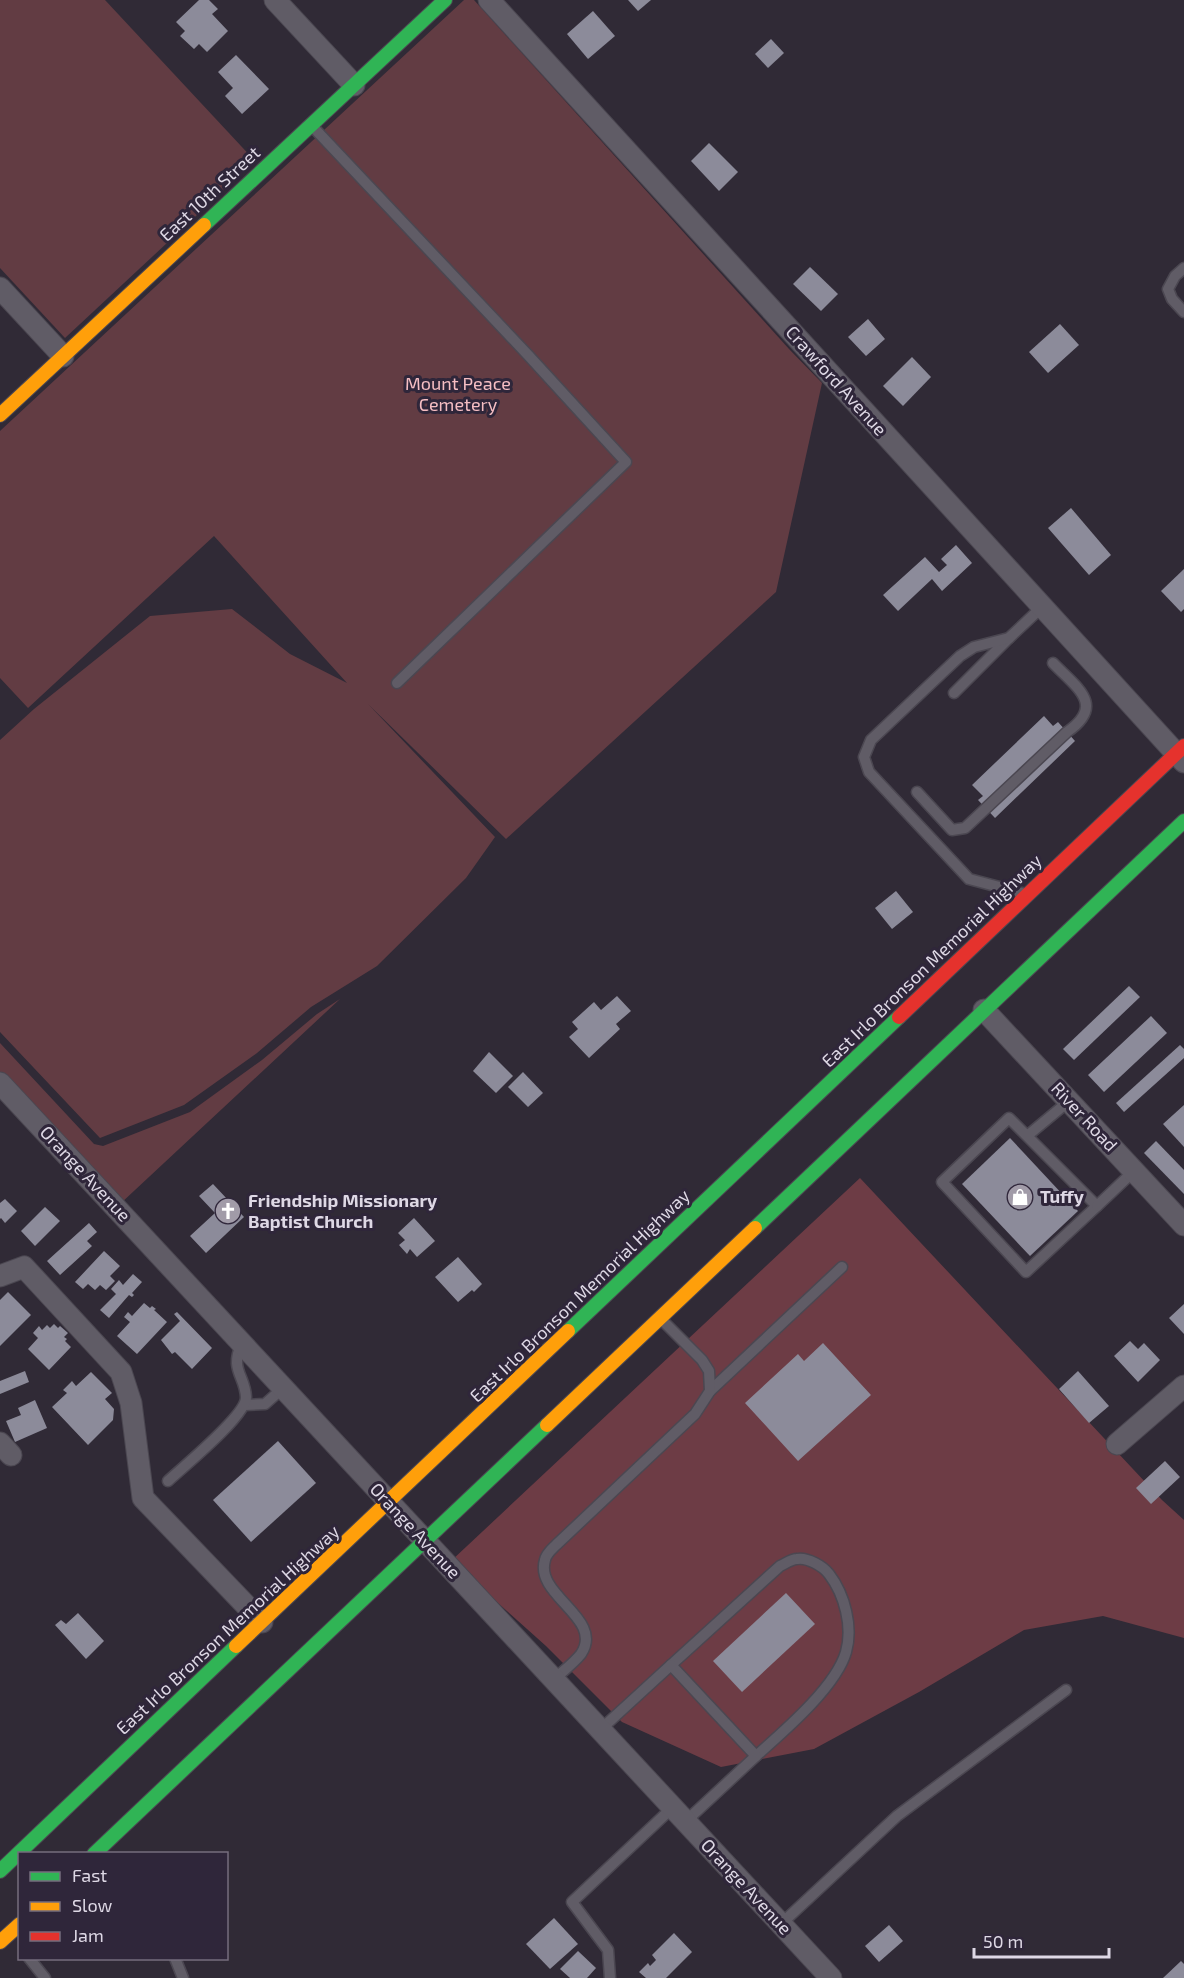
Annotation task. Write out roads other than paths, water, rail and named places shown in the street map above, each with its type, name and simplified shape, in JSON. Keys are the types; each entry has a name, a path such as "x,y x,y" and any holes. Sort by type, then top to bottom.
{"main road":[{"name":"East 10th Street","path":"0,414 445,0"},
{"name":"East Irlo Bronson Memorial Highway","path":"20,1852 1028,894 1181,754"},
{"path":"100,1852 1184,820"},
{"name":"East Irlo Bronson Memorial Highway","path":"0,1871 18,1854"},
{"path":"8,1938 18,1926"}],"street":[{"path":"275,0 354,85"},
{"name":"Crawford Avenue","path":"489,0 1042,607 1181,754"},
{"path":"0,288 63,356"},
{"name":"River Road","path":"984,1010 1184,1225"},
{"name":"Orange Avenue","path":"0,1083 831,1978"},
{"path":"0,1276 24,1267 121,1372 131,1403 143,1498 262,1622"},
{"path":"1117,1444 1184,1386"}],"lane":[{"path":"311,125 626,462 397,683"},
{"path":"1184,268 1175,276 1168,289 1172,298 1184,312"},
{"path":"954,693 1042,607"},
{"path":"1009,638 974,647 960,656 872,740 864,758 865,765 874,778 969,879 1028,894"},
{"path":"916,792 952,830 965,828 1078,724 1086,711 1086,704 1078,689 1053,663"},
{"path":"1027,1136 1069,1101"},
{"path":"1097,1206 1009,1118 942,1182 1026,1272 1097,1206 1134,1171"},
{"path":"553,1680 581,1653 585,1643 585,1633 581,1622 549,1586 543,1572 545,1558 695,1414 710,1391 842,1267"},
{"path":"660,1318 702,1360 709,1371 710,1391"},
{"path":"168,1481 235,1419 245,1405 246,1396 237,1362 237,1353 242,1343"},
{"path":"245,1405 266,1404 283,1388"},
{"path":"600,1730 780,1566 797,1558 810,1561 826,1570 838,1590 848,1620 847,1651 842,1664 821,1693 756,1756 572,1902 608,1950 610,1978"},
{"path":"671,1665 756,1756"},
{"path":"781,1924 897,1816 1066,1690"},
{"path":"30,1960 45,1978"},
{"path":"175,1960 183,1978"}],"place":[{"name":"Tuffy","path":"1020,1197"},
{"name":"Friendship Missionary Baptist Church","path":"228,1211"}],"park label":[{"name":"Mount Peace Cemetery","path":"458,394"}]}
